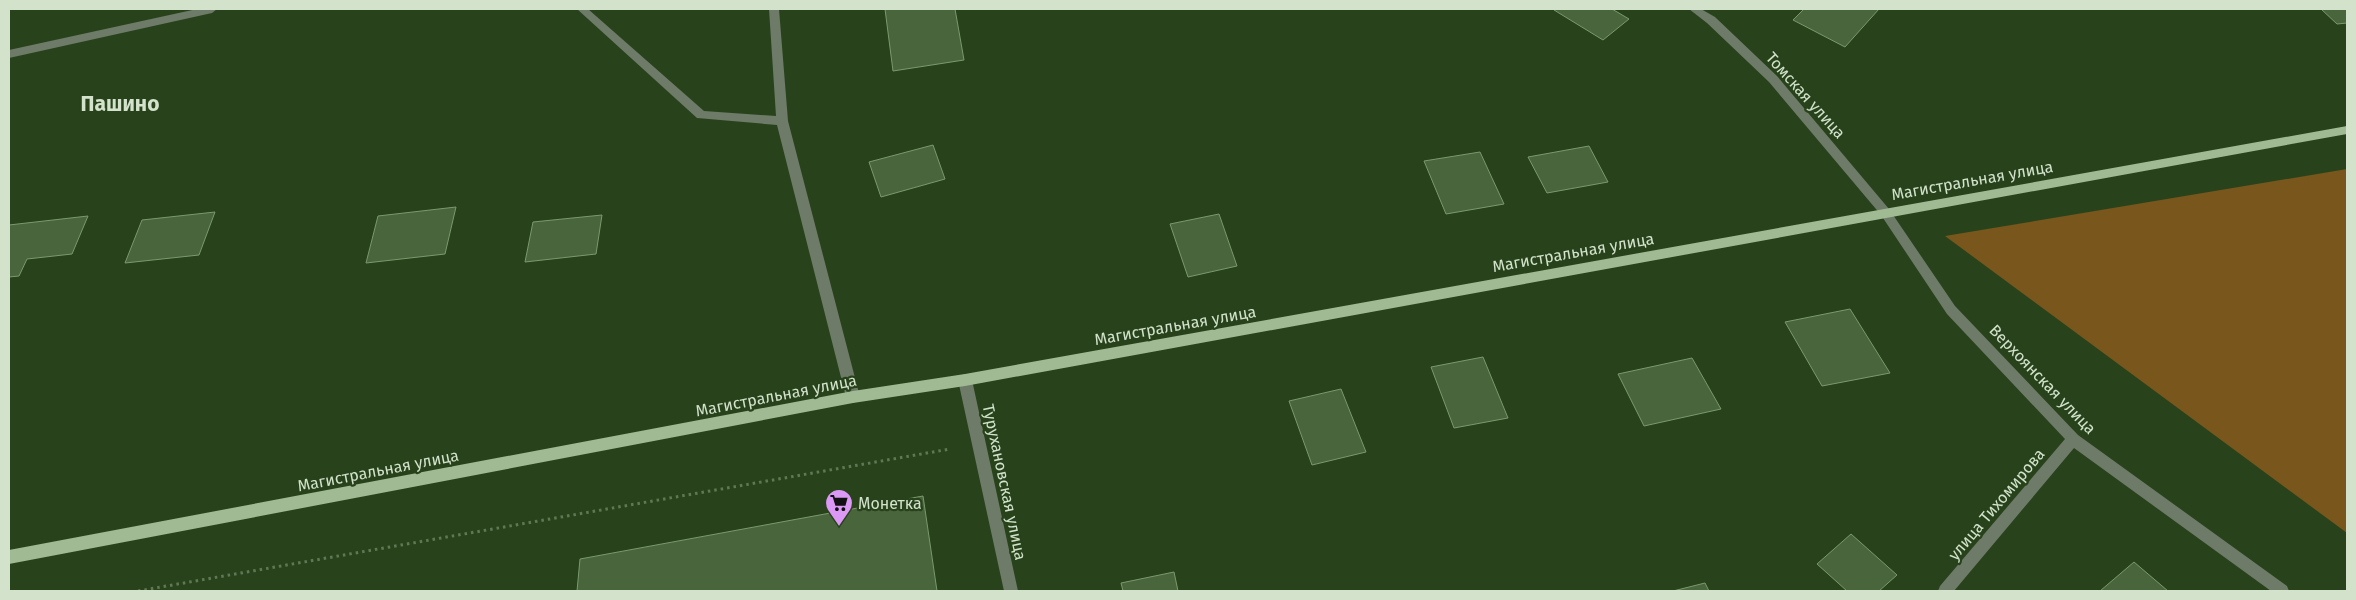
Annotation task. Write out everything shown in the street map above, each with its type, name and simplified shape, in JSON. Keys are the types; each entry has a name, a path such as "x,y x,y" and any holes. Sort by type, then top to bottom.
{"main road":[{"name":"Магистральная улица","path":"9,557 853,396 965,380 1885,212 2347,130"}],"street":[{"path":"9,54 212,9"},
{"path":"582,9 701,115 782,121"},
{"path":"774,9 782,121 853,396"},
{"name":"Томская улица","path":"1694,9 1711,20 1773,80 1885,212"},
{"name":"Верхоянская улица","path":"1885,212 1951,310 2073,439 2282,591"},
{"name":"Турухановская улица","path":"965,380 1011,591"},
{"name":"улица Тихомирова","path":"1945,591 2073,439"}],"path":[{"path":"138,591 980,444"}],"shaded area":[{"path":"2347,169 2347,533 1945,236"}],"building":[{"path":"885,9 955,9 964,60 893,71"},
{"path":"1612,9 1629,19 1603,40 1554,10"},
{"path":"1804,9 1879,9 1845,47 1793,20"},
{"path":"2321,9 2347,9 2347,23 2337,24"},
{"path":"933,145 945,179 881,197 869,162"},
{"path":"1589,146 1608,182 1547,193 1528,157"},
{"path":"1480,152 1504,204 1446,214 1424,161"},
{"path":"456,207 445,254 366,263 378,216"},
{"path":"215,212 199,255 125,263 142,220"},
{"path":"1219,214 1237,266 1188,277 1170,224"},
{"path":"602,215 596,254 525,262 533,222"},
{"path":"88,216 72,254 27,259 19,276 9,277 9,225"},
{"path":"1850,309 1890,373 1822,386 1785,322"},
{"path":"1483,357 1508,418 1454,428 1431,367"},
{"path":"1692,358 1721,409 1644,426 1618,374"},
{"path":"1341,389 1366,452 1312,465 1289,401"},
{"name":"Монетка","path":"923,496 937,591 577,591 580,559"},
{"path":"1851,534 1897,575 1879,591 1847,591 1817,564"},
{"path":"2134,562 2168,591 2100,591"},
{"path":"1174,572 1178,591 1123,591 1121,583"},
{"path":"1705,583 1709,591 1673,591"}],"place":[{"name":"Монетка","path":"839,527"}],"district":[{"name":"Пашино","path":"120,104"}]}
